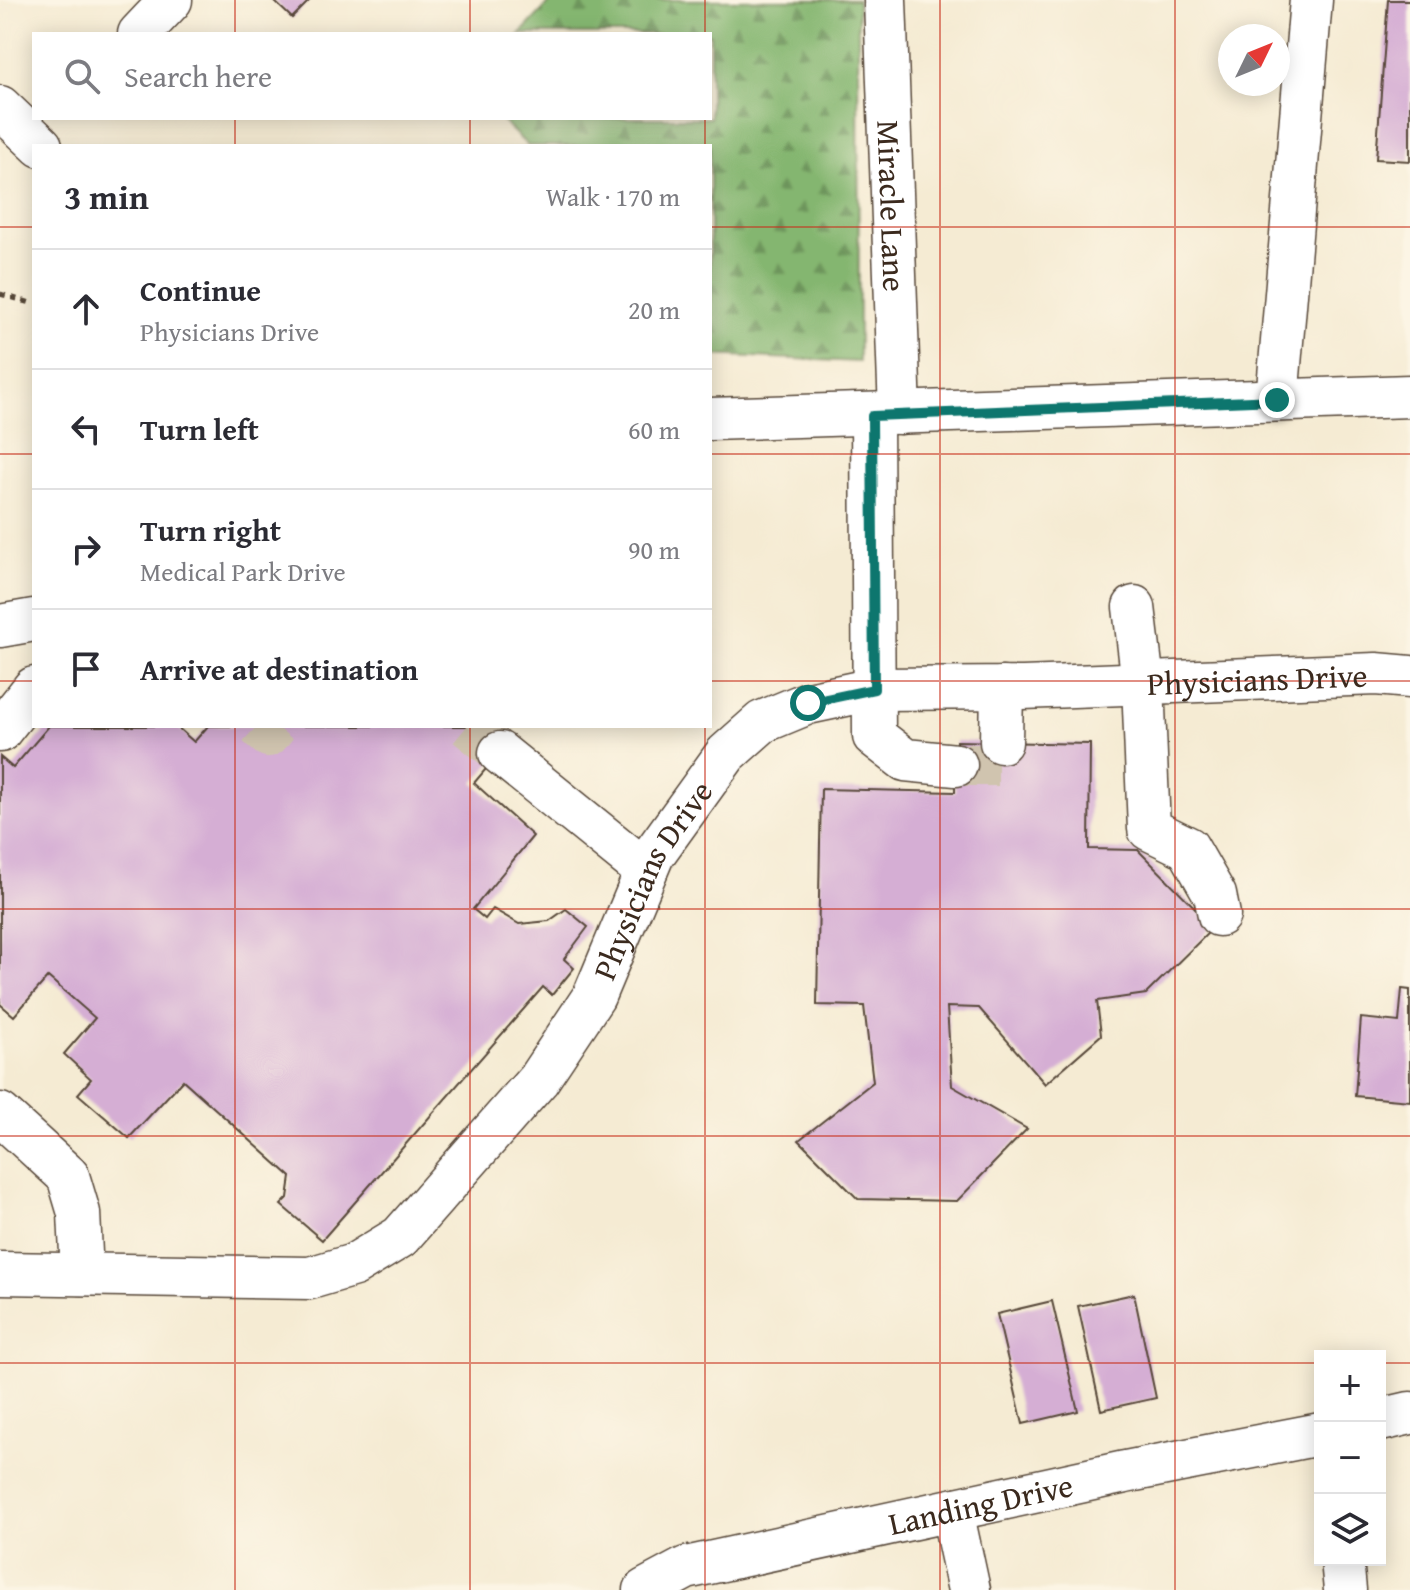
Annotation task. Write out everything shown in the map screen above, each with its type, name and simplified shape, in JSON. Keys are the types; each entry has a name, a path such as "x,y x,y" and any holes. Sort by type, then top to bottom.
{"street":[{"path":"141,32 171,0"},
{"name":"Miracle Lane","path":"885,0 886,414 874,736 905,760 956,765"},
{"path":"1277,400 1311,0"},
{"path":"0,107 46,135"},
{"path":"712,419 1410,396"},
{"path":"1134,607 1143,683 1149,829 1188,848 1215,895 1219,915"},
{"path":"0,626 32,620"},
{"name":"Physicians Drive","path":"0,1273 310,1278 354,1265 378,1253 400,1237 429,1208 538,1080 571,1035 613,956 646,871 692,797 743,737 784,711 874,689 1002,688 1376,674 1410,677"},
{"path":"1001,742 1002,688"},
{"path":"0,731 32,691"},
{"path":"500,753 646,871"},
{"path":"0,1114 68,1176 79,1213 82,1274"},
{"path":"1386,1419 1410,1413"},
{"name":"Landing Drive","path":"645,1590 686,1568 1314,1435"},
{"path":"952,1511 969,1590"},
{"path":"1343,1566 1345,1590"}],"path":[{"path":"0,294 32,303"}],"green space":[{"path":"552,0 858,0 859,362 712,355 712,144 526,144 501,120 712,120 712,32 522,32"}],"building":[{"path":"273,0 310,0 292,18"},
{"path":"1388,0 1410,0 1410,161 1376,159"},
{"path":"47,728 178,728 194,742 206,728 502,728 513,737 474,783 533,836 473,909 485,919 493,909 519,924 549,921 566,909 588,927 564,959 574,968 552,995 543,987 322,1240 281,1205 288,1198 291,1177 183,1080 129,1138 78,1094 91,1079 64,1054 95,1018 48,977 14,1016 0,1004 0,757 13,768"},
{"path":"956,741 1090,744 1089,849 1138,850 1214,927 1146,994 1097,1001 1101,1035 1045,1084 979,1008 947,1007 952,1086 1027,1129 957,1201 858,1199 799,1140 873,1082 864,1006 817,1005 821,789 955,792"},
{"path":"1402,989 1410,990 1410,1101 1355,1096 1361,1018 1399,1022"},
{"path":"1134,1294 1156,1398 1101,1410 1078,1306"},
{"path":"1052,1301 1078,1411 1023,1424 997,1314"}],"tunnel":[{"path":"259,728 268,736 274,728"},
{"path":"469,728 500,753"},
{"path":"956,765 1000,765 1001,742"}],"route":[{"path":"808,703 874,689 872,416 1277,400"}]}
